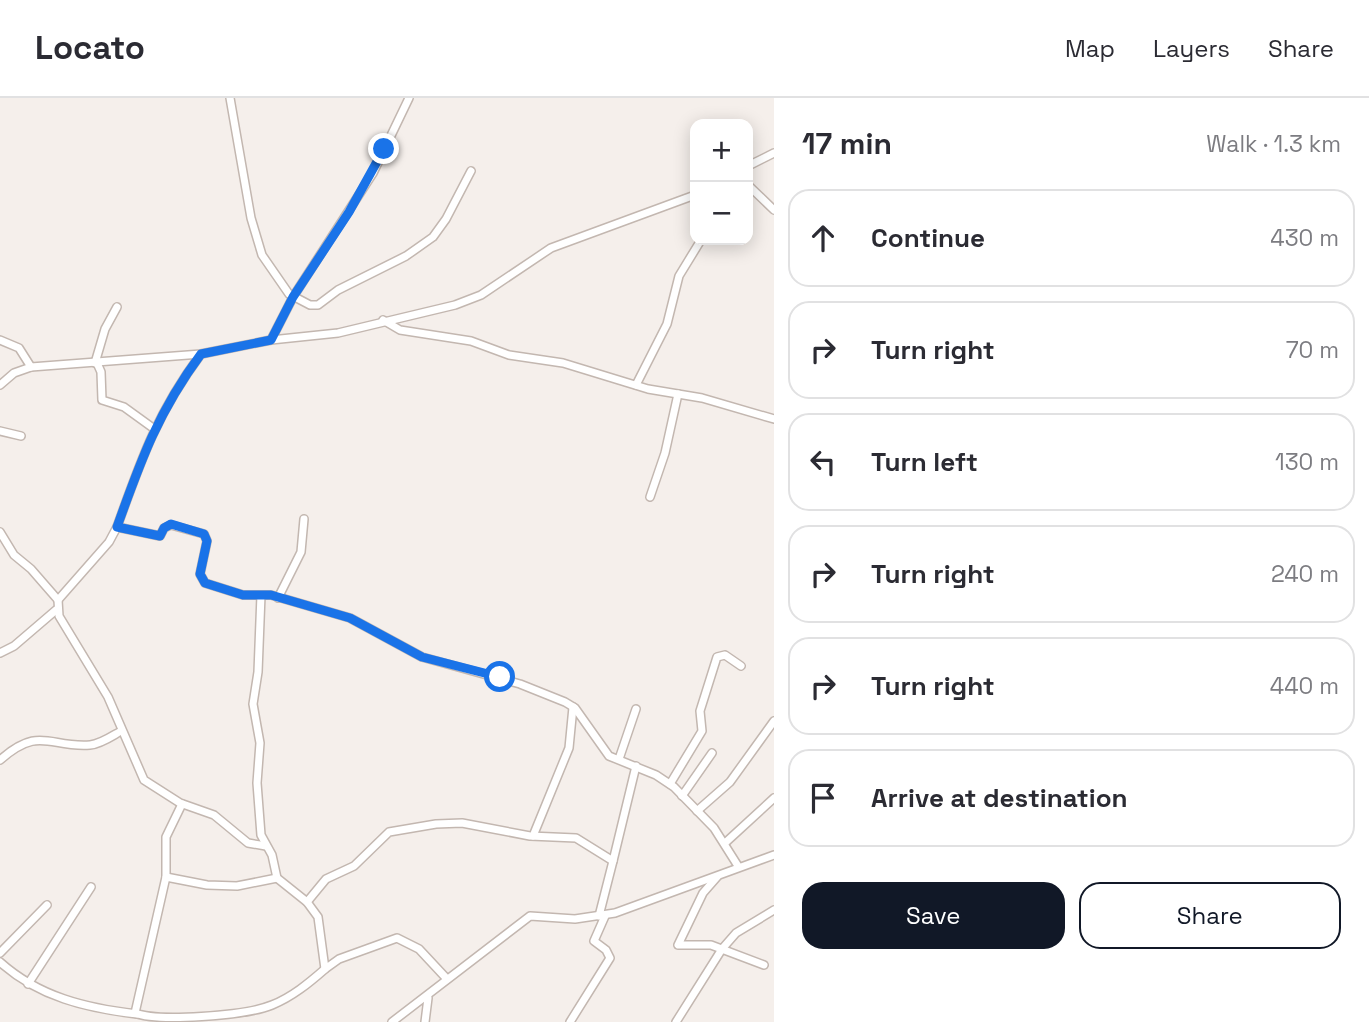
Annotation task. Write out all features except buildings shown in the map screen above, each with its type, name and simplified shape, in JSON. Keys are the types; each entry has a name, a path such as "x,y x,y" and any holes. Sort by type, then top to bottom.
{"street":[{"path":"230,98 258,245 270,269 293,297 318,305 338,290 414,251 442,226 471,171"},
{"path":"271,340 293,297 373,173 410,98"},
{"path":"753,164 774,153"},
{"path":"753,190 774,210"},
{"path":"0,385 14,373 31,367 201,354 271,340 338,333 470,300 551,248 690,197"},
{"path":"636,385 667,324 679,276 698,245"},
{"path":"117,307 105,329 96,363 101,372 102,400 124,407 153,428"},
{"path":"383,320 400,330 471,341 509,355 563,363 636,385 702,398 774,419"},
{"path":"0,340 19,348 31,367"},
{"path":"0,653 14,646 56,610 58,600 109,542 153,428 201,354"},
{"path":"650,497 665,453 678,394"},
{"path":"0,431 21,436"},
{"path":"278,598 301,552 304,519"},
{"path":"117,527 160,536 164,528 171,524 204,534 207,538 200,570 202,580 239,594 278,598 354,620 422,657 526,685 573,706 603,751 670,784 725,844 738,866"},
{"path":"0,536 16,558 32,569 58,600"},
{"path":"261,595 253,708 261,746 257,759 260,824 266,846 272,855 277,878 307,902 321,926 325,969"},
{"path":"56,610 108,697 121,731 134,752 142,777 182,804 220,819 248,843 266,846"},
{"path":"670,784 702,731 700,711 717,657 725,655 741,666"},
{"path":"533,836 569,748 573,706"},
{"path":"619,759 636,709"},
{"path":"697,811 725,787 774,721"},
{"path":"0,760 18,746 30,741 91,744 121,731"},
{"path":"682,796 712,753"},
{"path":"570,1022 610,958 606,950 594,941 636,766"},
{"path":"725,844 774,798"},
{"path":"133,1017 166,877 166,837 182,804"},
{"path":"307,902 326,879 354,866 391,831 462,823 533,836 578,839 613,861"},
{"path":"392,1022 428,997 447,979 530,916 575,919 602,916 774,855"},
{"path":"720,874 703,893 680,936 688,947 710,945 764,965"},
{"path":"166,877 226,886 251,885 277,878"},
{"path":"29,984 91,887"},
{"path":"0,953 47,905"},
{"path":"676,1022 722,949 736,933 774,910"},
{"path":"0,962 29,984 65,1000 150,1021 188,1021 257,1010 292,995 339,959 397,938 419,948 447,979"},
{"path":"425,1022 428,997"}],"route":[{"path":"384,149 373,173 293,297 271,340 201,354 188,370 146,444 117,527 160,536 164,528 171,524 204,534 207,541 200,574 205,583 243,595 271,595 337,617 350,618 422,657 500,677"}]}
